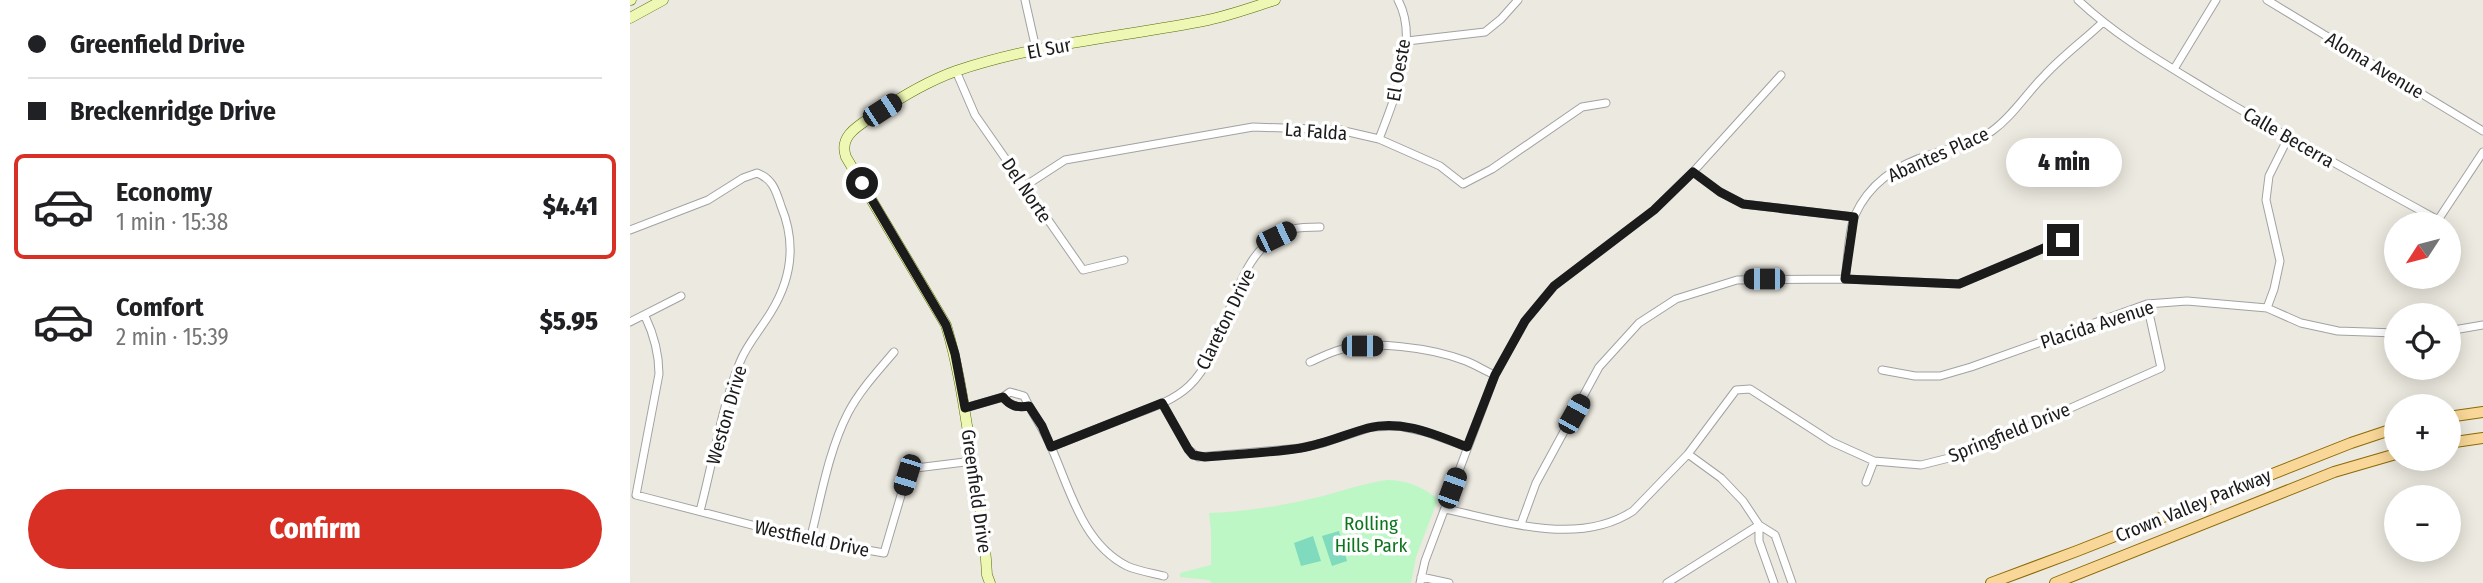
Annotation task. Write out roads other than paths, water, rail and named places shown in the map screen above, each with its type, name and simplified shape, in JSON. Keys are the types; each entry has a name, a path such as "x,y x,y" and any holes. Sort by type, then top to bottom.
{"main road":[{"path":"2461,415 2483,412"},
{"name":"Crown Valley Parkway","path":"1991,583 2384,432"},
{"path":"2461,441 2483,438"},
{"name":"Crown Valley Parkway","path":"2055,583 2334,472 2384,457"}],"street":[{"path":"630,18 663,0"},
{"path":"1025,0 1036,49"},
{"name":"El Sur","path":"844,143 850,133 899,99 956,71 1036,49 1211,19 1275,0"},
{"name":"El Oeste","path":"1379,139 1393,102 1407,41 1398,0"},
{"path":"1407,41 1485,32 1518,0"},
{"name":"Calle Becerra","path":"2078,0 2102,23 2174,69 2288,138 2438,220 2483,152"},
{"path":"2174,69 2216,0"},
{"name":"Aloma Avenue","path":"2267,0 2483,131"},
{"name":"Abantes Place","path":"1845,279 1854,217 1869,192 1882,178 1895,169 1990,132 2013,114 2043,76 2102,23"},
{"name":"Del Norte","path":"956,71 975,115 1083,270 1124,260"},
{"path":"1449,583 1421,580 1425,561 1495,375 1525,321 1554,286 1654,210 1693,172 1781,75"},
{"name":"La Falda","path":"1025,186 1065,160 1253,127 1340,130 1379,139 1440,166 1463,184 1492,169 1582,107 1606,103"},
{"path":"2267,308 2280,261 2266,200 2269,176 2288,138"},
{"name":"Greenfield Drive","path":"844,143 846,157 946,325 955,354 981,505 986,580"},
{"path":"1693,172 1720,192 1743,204 1854,217"},
{"name":"Weston Drive","path":"630,230 708,200 743,178 757,173 766,177 773,185 789,226 790,268 771,312 741,359 700,511"},
{"name":"Clareton Drive","path":"1051,447 1162,403 1189,386 1209,357 1243,278 1261,249 1276,237 1293,229 1320,227"},
{"path":"1521,524 1536,483 1599,367 1639,323 1676,299 1737,280 1845,279 1959,284 2063,240"},
{"path":"630,322 681,296"},
{"name":"Placida Avenue","path":"1882,370 1915,376 1940,376 2147,304 2188,301 2267,308 2301,323 2338,331 2384,333"},
{"name":"Springfield Drive","path":"1445,509 1569,530 1591,528 1625,517 1688,454 1736,390 1750,389 1832,442 1874,461 1921,465 1969,453 2161,368 2147,304"},
{"name":"Westfield Drive","path":"645,316 655,339 659,374 636,495 810,540 884,553 907,475 916,468 973,461"},
{"path":"2461,329 2483,325"},
{"path":"1310,362 1338,350 1362,346 1390,346 1446,355 1495,375"},
{"path":"810,540 837,436 866,385 894,352"},
{"path":"965,408 1003,397 1010,392 1024,396 1042,426 1092,537 1108,553 1128,566 1164,576"},
{"path":"1003,397 1020,408 1029,406"},
{"path":"1162,403 1188,449 1198,457 1300,448 1372,427 1399,426 1426,432 1467,447"},
{"path":"1688,454 1721,478 1743,501 1759,525 1775,535 1792,583"},
{"path":"1866,482 1874,461"},
{"path":"1759,525 1759,541 1774,583"},
{"path":"1667,583 1759,525"},
{"path":"1769,569 1786,563"}],"park label":[{"name":"Rolling Hills Park","path":"1371,534"}]}
